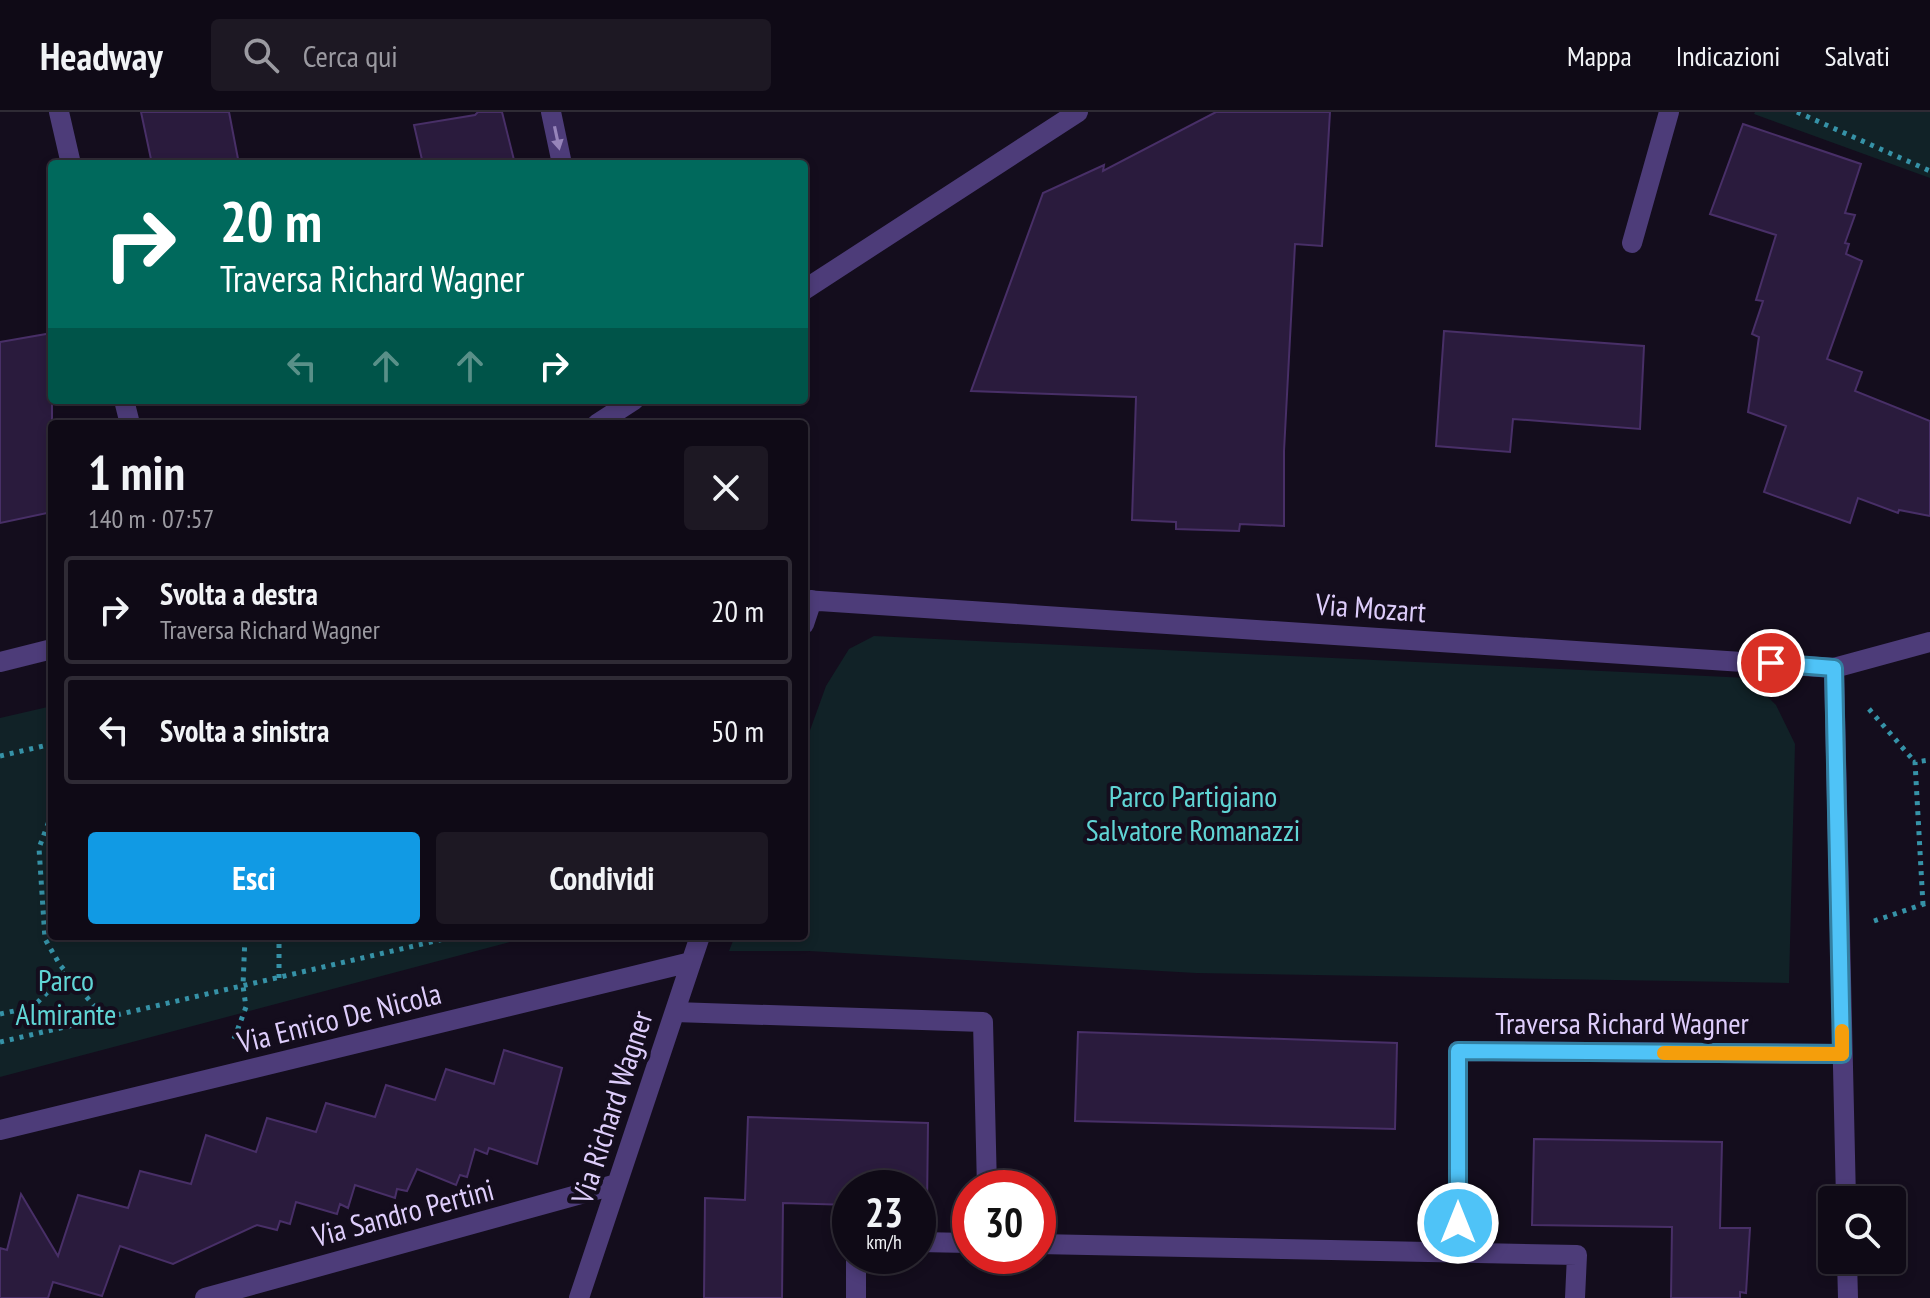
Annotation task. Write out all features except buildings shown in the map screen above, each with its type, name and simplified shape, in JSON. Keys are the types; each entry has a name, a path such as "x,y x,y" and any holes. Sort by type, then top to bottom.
{"street":[{"path":"59,112 70,160"},
{"path":"551,112 561,160"},
{"path":"1632,243 1669,112"},
{"path":"808,287 1072,114"},
{"name":"Via Mozart","path":"808,600 1834,668 1930,642"},
{"path":"0,662 48,650"},
{"path":"1834,668 1846,1186"},
{"name":"Via Richard Wagner","path":"579,1298 699,940"},
{"name":"Via Enrico De Nicola","path":"0,1130 691,962"},
{"path":"675,1012 983,1022 987,1170"},
{"name":"Traversa Richard Wagner","path":"1458,1252 1458,1051 1842,1054"},
{"name":"Via Sandro Pertini","path":"205,1298 617,1184"},
{"path":"1056,1244 1577,1255 1575,1298"},
{"path":"856,1274 856,1298"},
{"path":"1847,1274 1848,1298"}],"path":[{"path":"1797,112 1930,171"},
{"path":"1834,668 1915,762 1926,904 1840,933"},
{"path":"0,756 48,745"},
{"path":"1915,762 1930,760"},
{"path":"48,824 39,848 45,939 66,973 104,1018"},
{"path":"219,1077 246,1007 243,986 245,940"},
{"path":"279,978 281,940"},
{"path":"0,1042 440,940"},
{"path":"0,1014 33,1007 66,973"}],"green space":[{"path":"1930,112 1930,178 1754,114"},
{"name":"Parco Partigiano Salvatore Romanazzi","path":"874,636 1748,678 1776,705 1795,744 1789,983 1196,973 809,951 729,951 733,940 808,940 808,736 826,686 849,649"},
{"name":"Parco Almirante","path":"48,707 48,940 518,940 0,1077 0,718"}],"slow traffic":[{"path":"1664,1053 1842,1054 1842,1031"}],"route":[{"path":"1458,1223 1458,1051 1842,1054 1834,668 1771,663"}]}
